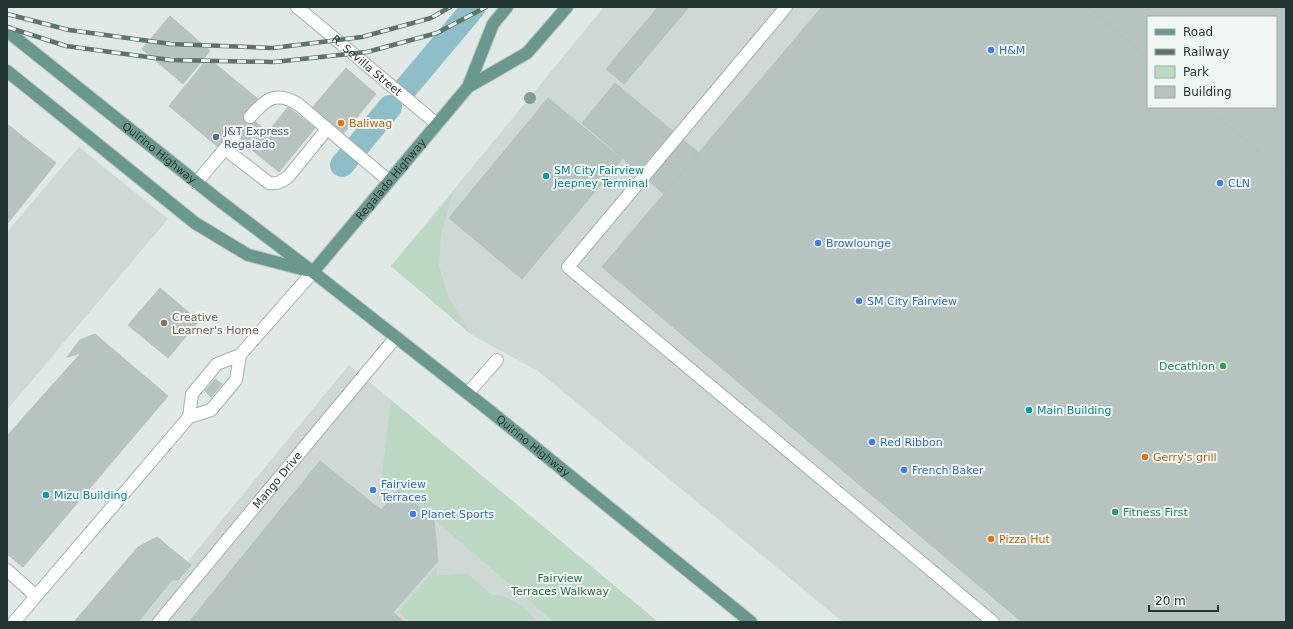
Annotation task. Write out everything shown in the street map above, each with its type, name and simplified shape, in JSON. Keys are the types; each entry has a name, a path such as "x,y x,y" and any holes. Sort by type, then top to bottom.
{"main road":[{"name":"Regalado Highway","path":"313,272 468,86 493,24 507,7"},
{"name":"Regalado Highway","path":"468,86 527,53 566,7"},
{"name":"Quirino Highway","path":"7,31 196,183 468,393 749,622"},
{"name":"Quirino Highway","path":"7,71 195,223 248,255 313,272"}],"street":[{"name":"R. Sevilla Street","path":"297,7 437,124"},
{"path":"786,7 568,267 993,622"},
{"path":"250,117 262,104 272,99 281,97 290,99 327,128 388,181"},
{"path":"225,149 268,183 275,184 288,177 327,128"},
{"path":"196,183 235,136"},
{"path":"189,417 192,394 217,364 240,355 313,272"},
{"name":"Mango Drive","path":"159,622 396,337"},
{"path":"14,622 189,417 212,410 236,380 240,355"},
{"path":"468,393 497,360"},
{"path":"7,570 36,596"}],"shaded area":[{"name":"SM City Fairview","path":"604,7 1286,7 1286,622 843,622 538,371 472,335 391,266"},
{"path":"79,147 168,219 7,410 7,232"},
{"name":"Fairview Terraces","path":"349,365 391,400 658,622 138,622"}],"green space":[{"path":"453,193 441,234 439,266 448,297 472,335 391,266"},
{"name":"Fairview Terraces Walkway","path":"391,400 658,622 554,622 382,475"},
{"name":"Fairview Terraces Walkway","path":"437,567 437,576 467,573 492,595 503,596 523,606 537,622 409,622 399,612"}],"building":[{"path":"658,7 689,7 624,84 606,69"},
{"name":"SM City Fairview","path":"822,7 1088,7 1147,57 1147,108 1207,108 1286,174 1286,622 1022,622 602,267"},
{"path":"1088,7 1286,7 1286,174 1207,108 1277,108 1277,16 1147,16 1147,57"},
{"path":"170,16 210,51 183,84 142,49"},
{"path":"208,58 258,99 218,147 169,106"},
{"path":"346,68 376,94 343,134 312,108"},
{"path":"615,83 699,153 664,194 582,123"},
{"name":"SM City Fairview Jeepney Terminal","path":"548,98 622,159 522,279 449,218"},
{"path":"288,107 315,128 279,172 231,133 246,114 268,132"},
{"path":"7,124 56,163 7,224"},
{"path":"160,288 199,321 168,358 128,325"},
{"name":"Mizu Building","path":"95,334 168,396 23,567 7,554 7,436 81,353 67,357 80,340"},
{"path":"215,379 222,384 211,397 205,391"},
{"path":"320,461 381,510 399,490 434,520 438,561 393,612 404,622 189,622"},
{"path":"157,537 191,565 178,580 172,580 138,622 74,622 138,547"}],"waterway":[{"path":"406,88 474,7"},
{"path":"342,165 390,107"}],"tunnel":[{"path":"235,137 250,117"}],"railway":[{"path":"7,14 69,30 171,44 273,48 362,37 431,18 450,7"},
{"path":"7,27 66,46 170,60 274,62 367,52 437,33 486,7"}],"place":[{"name":"H&M","path":"991,50"},
{"name":"Baliwag","path":"341,123"},
{"name":"J&T Express Regalado","path":"216,137"},
{"name":"SM City Fairview Jeepney Terminal","path":"546,176"},
{"name":"CLN","path":"1220,183"},
{"name":"Browlounge","path":"818,243"},
{"name":"SM City Fairview","path":"859,301"},
{"name":"Creative Learner's Home","path":"164,323"},
{"name":"Decathlon","path":"1223,366"},
{"name":"Main Building","path":"1029,410"},
{"name":"Red Ribbon","path":"872,442"},
{"name":"Gerry's grill","path":"1145,457"},
{"name":"French Baker","path":"904,470"},
{"name":"Fairview Terraces","path":"373,490"},
{"name":"Mizu Building","path":"46,495"},
{"name":"Fitness First","path":"1115,512"},
{"name":"Planet Sports","path":"413,514"},
{"name":"Pizza Hut","path":"991,539"}]}
